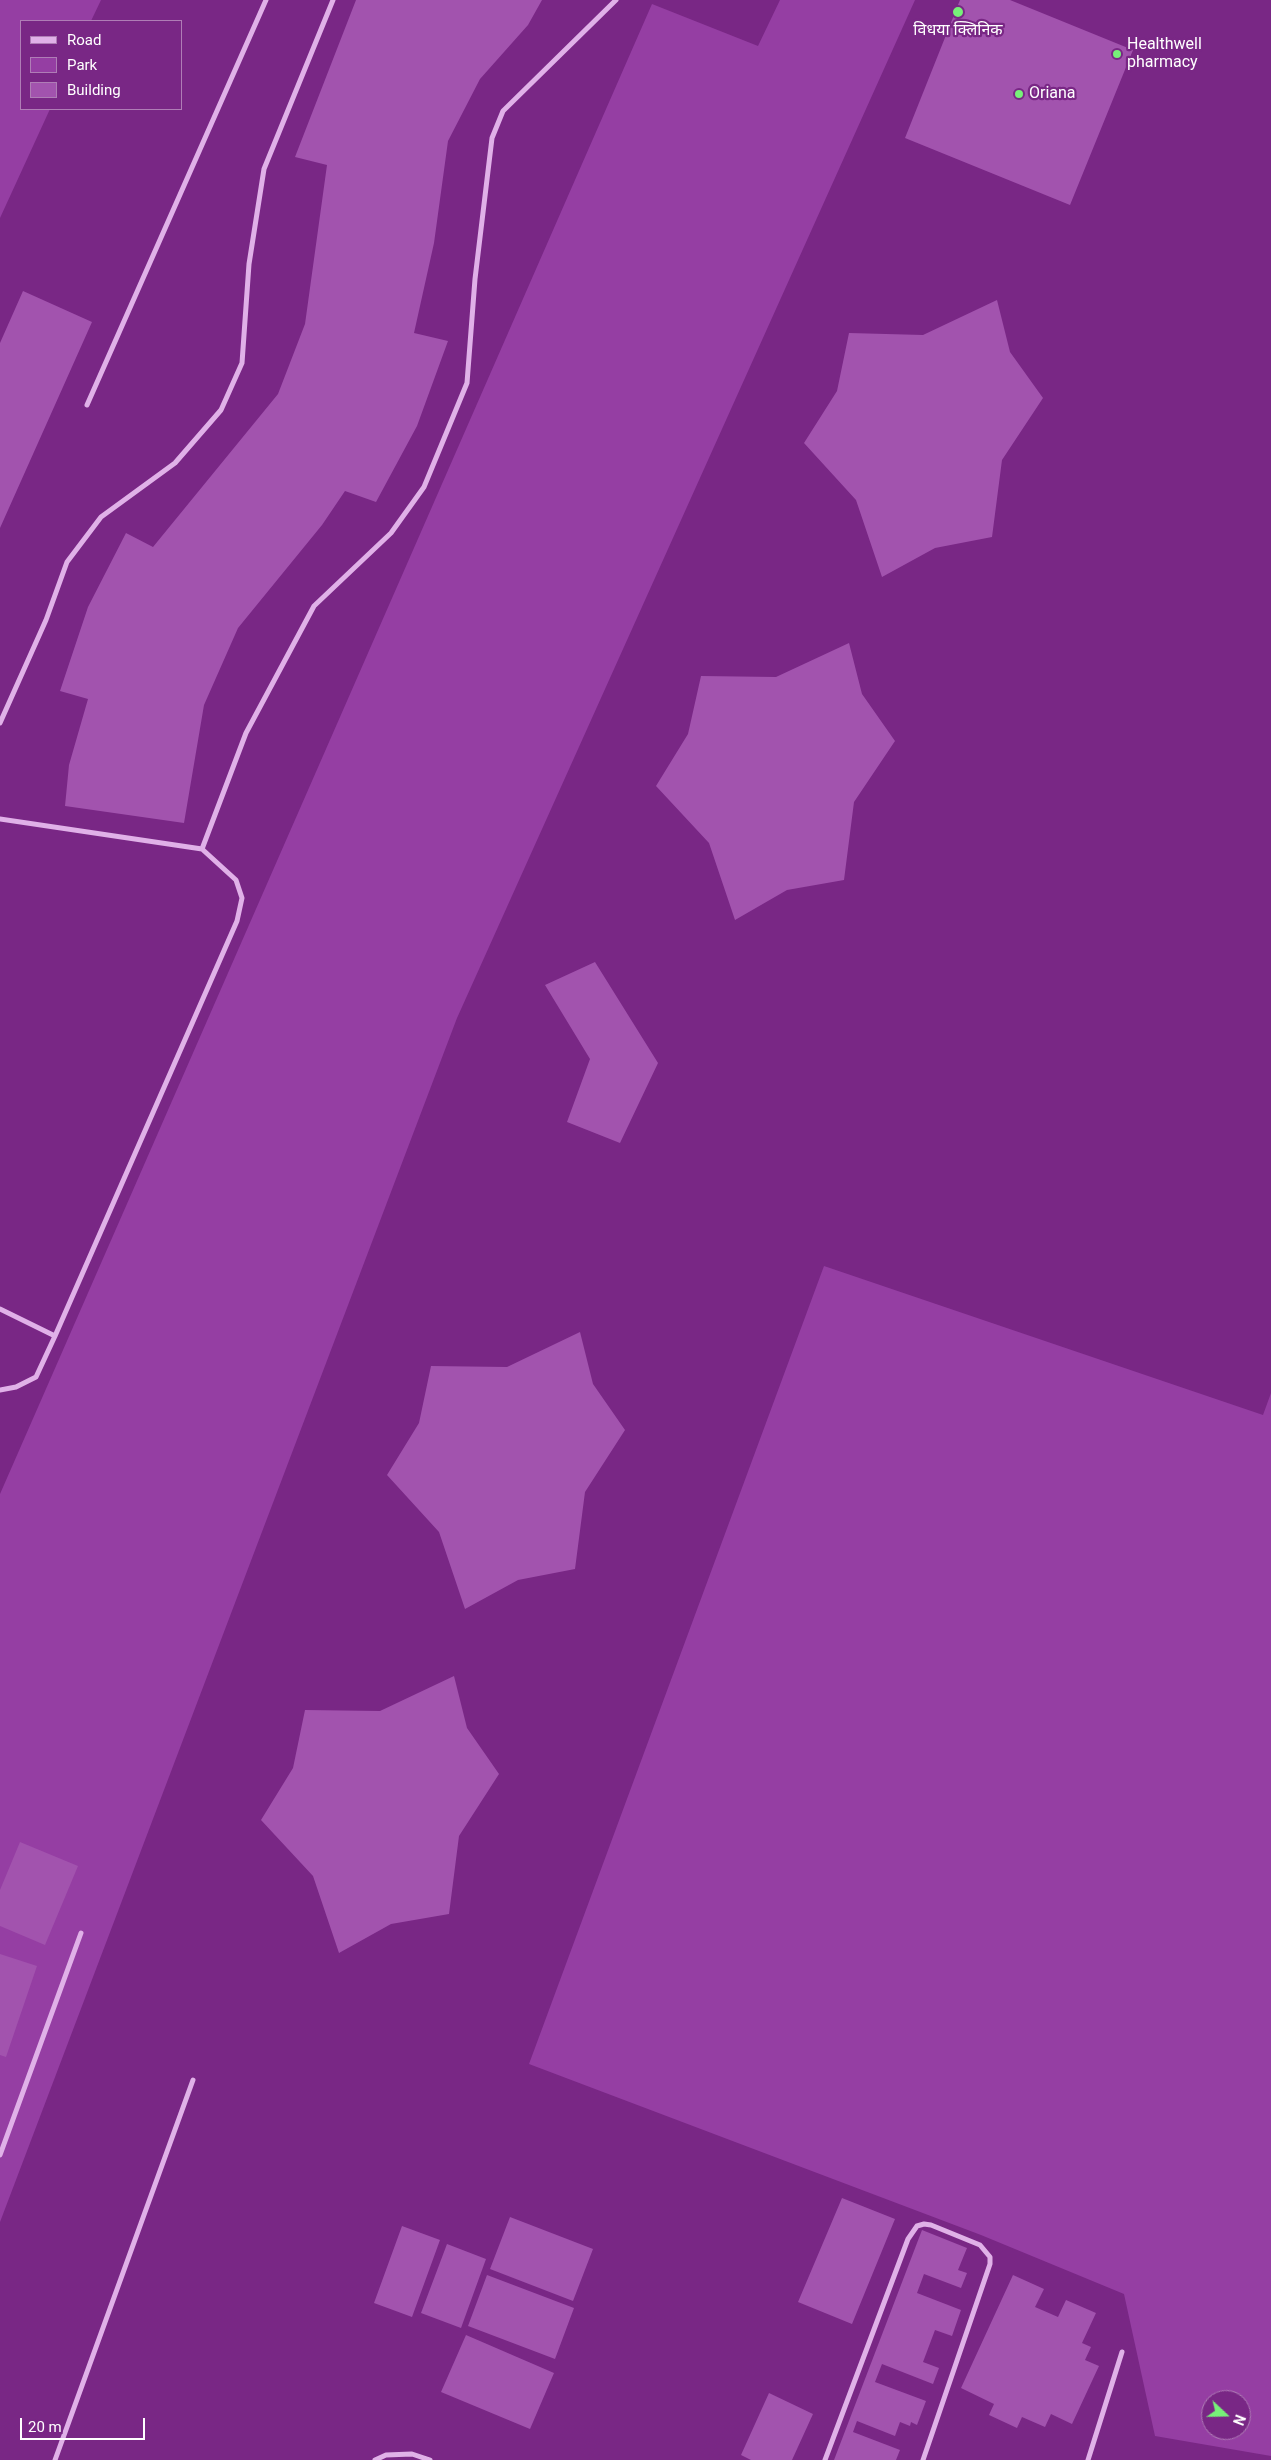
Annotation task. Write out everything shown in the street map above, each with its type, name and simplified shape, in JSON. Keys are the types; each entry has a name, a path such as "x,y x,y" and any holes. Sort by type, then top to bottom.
{"street":[{"path":"87,405 266,0"},
{"path":"0,723 46,620 67,562 101,516 174,464 221,410 242,363 249,264 264,169 332,0"},
{"path":"202,849 246,733 314,606 391,533 424,487 456,413 467,383 475,279 492,138 503,111 616,0"},
{"path":"0,819 202,849 236,880 242,898 237,920 36,1377 16,1387 0,1390"},
{"path":"0,1309 55,1336"},
{"path":"0,2156 81,1933"},
{"path":"54,2460 194,2080"},
{"path":"825,2460 908,2239 917,2226 924,2224 931,2225 980,2245 990,2256 990,2264 923,2460"},
{"path":"1088,2460 1122,2352"},
{"path":"375,2460 386,2455 412,2454 430,2460"}],"green space":[{"path":"0,0 101,0 91,20 20,20 20,110 50,110 0,218"},
{"path":"780,0 915,0 457,1018 0,2222 0,1494 652,4 758,46"},
{"path":"824,1266 1263,1415 1271,1393 1271,2456 1155,2436 1124,2294 981,2235 529,2064"}],"building":[{"path":"356,0 542,0 528,25 480,79 448,141 434,243 414,333 448,341 417,426 376,502 345,491 322,525 238,628 204,705 184,823 65,806 69,765 88,699 60,691 88,607 126,533 153,547 278,394 305,324 327,165 295,157"},
{"name":"Oriana","path":"960,0 1010,0 1133,50 1070,205 905,138"},
{"path":"23,291 92,322 0,528 0,343"},
{"path":"997,300 1010,352 1043,398 1002,460 992,537 935,548 882,577 856,500 804,443 837,391 849,333 923,335"},
{"path":"849,643 862,694 895,741 854,802 844,880 787,890 735,920 709,843 656,786 688,734 701,676 776,677"},
{"path":"595,962 658,1063 620,1143 567,1122 590,1059 545,985"},
{"path":"580,1332 593,1384 625,1430 585,1492 575,1569 518,1580 465,1609 439,1532 387,1475 419,1423 431,1366 507,1367"},
{"path":"454,1676 467,1728 499,1774 459,1836 449,1914 391,1924 339,1953 313,1876 261,1820 293,1768 305,1710 380,1711"},
{"path":"20,1842 78,1866 45,1945 0,1926 0,1890"},
{"path":"0,1954 37,1966 6,2057 0,2055"},
{"path":"842,2198 895,2219 852,2324 798,2302"},
{"path":"510,2217 593,2249 573,2301 490,2269"},
{"path":"402,2226 440,2240 412,2317 374,2303"},
{"path":"922,2230 967,2248 958,2270 967,2273 961,2288 924,2274 917,2293 961,2310 952,2336 935,2330 923,2362 939,2368 933,2384 882,2364 875,2382 926,2401 917,2425 911,2422 910,2426 900,2422 895,2436 857,2421 853,2432 900,2450 896,2460 834,2460"},
{"path":"447,2244 486,2259 461,2328 421,2313"},
{"path":"487,2275 574,2308 555,2359 468,2326"},
{"path":"1013,2275 1044,2289 1035,2307 1058,2317 1066,2300 1096,2313 1082,2343 1091,2347 1085,2360 1099,2366 1072,2424 1051,2414 1045,2427 1022,2417 1017,2428 989,2415 994,2404 961,2388"},
{"path":"466,2335 554,2373 530,2429 441,2392"},
{"path":"769,2393 813,2414 792,2460 751,2460 741,2455"}],"place":[{"name":"विधया क्लिनिक","path":"958,12"},
{"name":"Healthwell pharmacy","path":"1117,54"},
{"name":"Oriana","path":"1019,94"}]}
